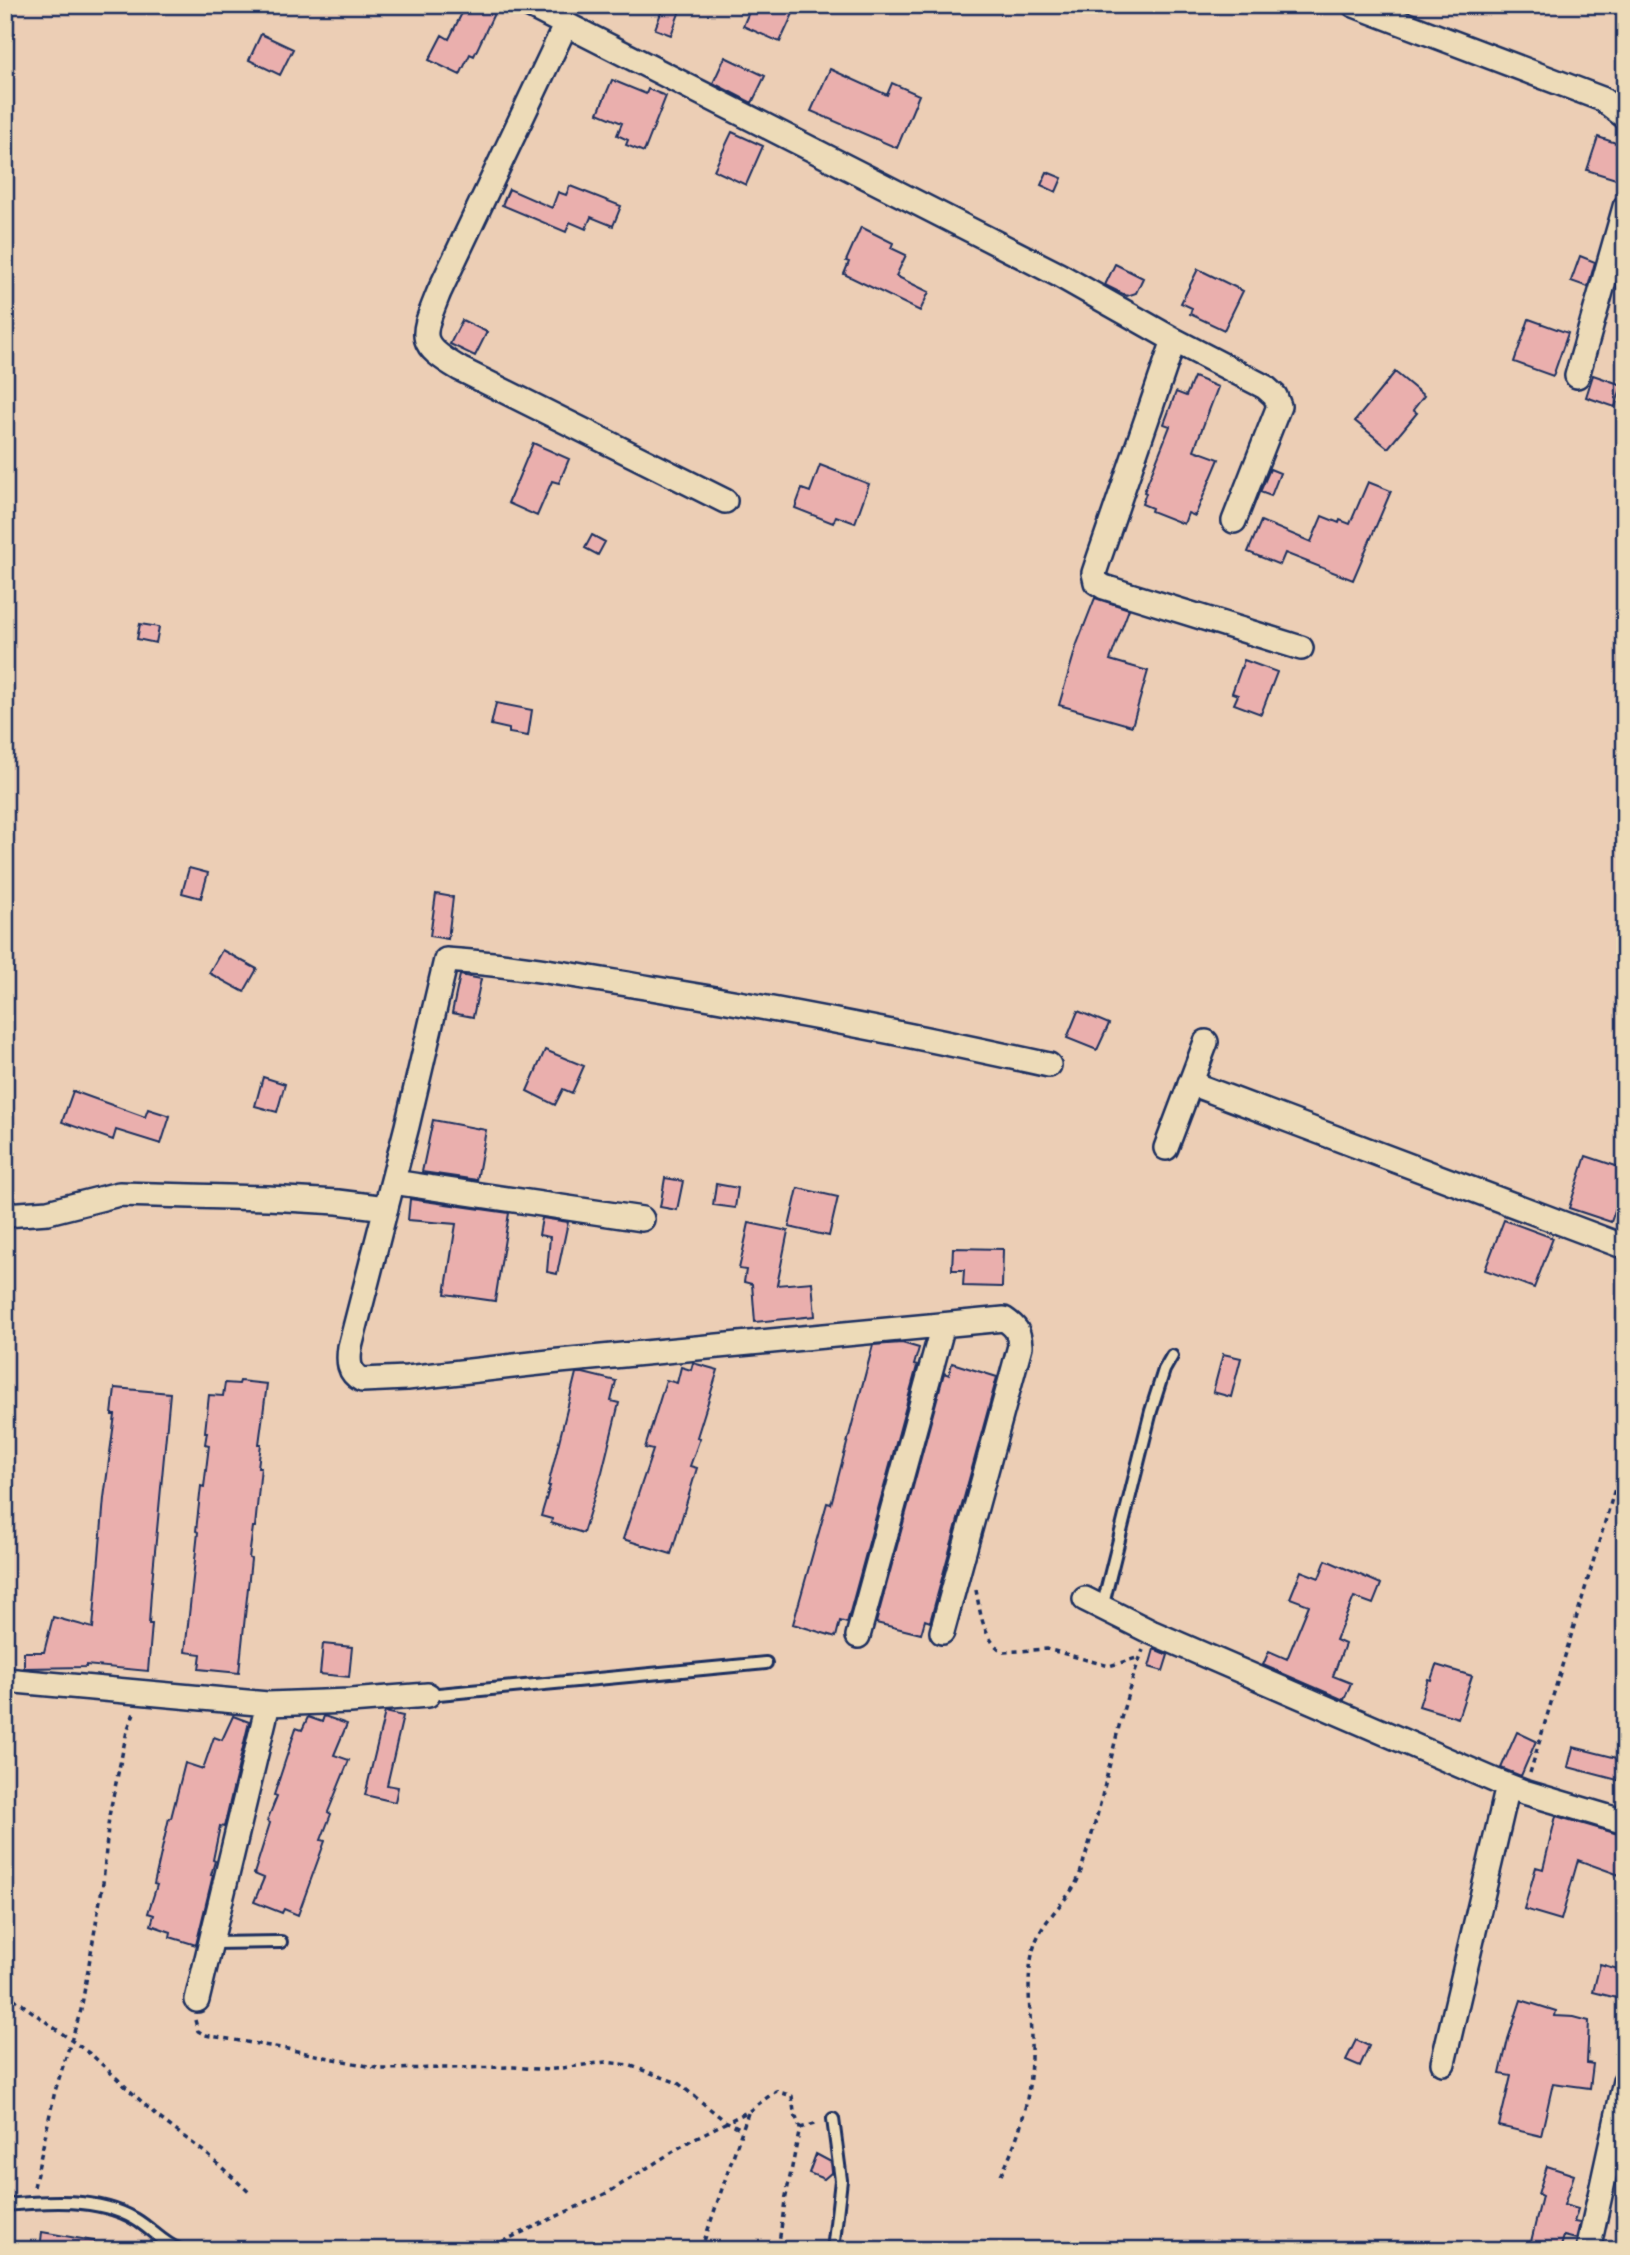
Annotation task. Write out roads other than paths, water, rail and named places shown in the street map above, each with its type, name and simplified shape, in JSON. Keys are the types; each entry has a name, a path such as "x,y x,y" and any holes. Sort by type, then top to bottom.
{"street":[{"path":"528,5 1059,275 1174,340 1265,387 1275,396 1279,406 1234,521"},
{"path":"1354,5 1602,99 1625,117"},
{"path":"565,26 439,292 429,318 426,341 429,349 437,356 460,369 725,501"},
{"path":"1577,376 1625,207"},
{"path":"1174,340 1094,573 1096,582 1104,587 1301,648"},
{"path":"942,1632 1020,1346 1016,1327 1004,1319 407,1378 362,1380 349,1368 348,1358 446,960 480,961 684,993 895,1031 1049,1065"},
{"path":"1166,1148 1206,1042"},
{"path":"1190,1083 1625,1247"},
{"path":"393,1182 642,1219"},
{"path":"5,1215 48,1212 119,1194 268,1198 386,1208"},
{"path":"858,1636 943,1325"},
{"path":"1093,1604 1151,1632 1516,1789 1625,1822"},
{"path":"5,1680 268,1704 428,1695"},
{"path":"197,2000 268,1704"},
{"path":"1443,2063 1516,1789"},
{"path":"1588,2250 1617,2155 1625,2081"}],"lane":[{"path":"1093,1604 1153,1403 1164,1370 1172,1356"},
{"path":"428,1695 766,1663"},
{"path":"211,1943 281,1942"},
{"path":"833,2119 841,2180 841,2199 833,2250"},
{"path":"5,2205 31,2203 97,2206 138,2220 168,2246 180,2250"}]}
